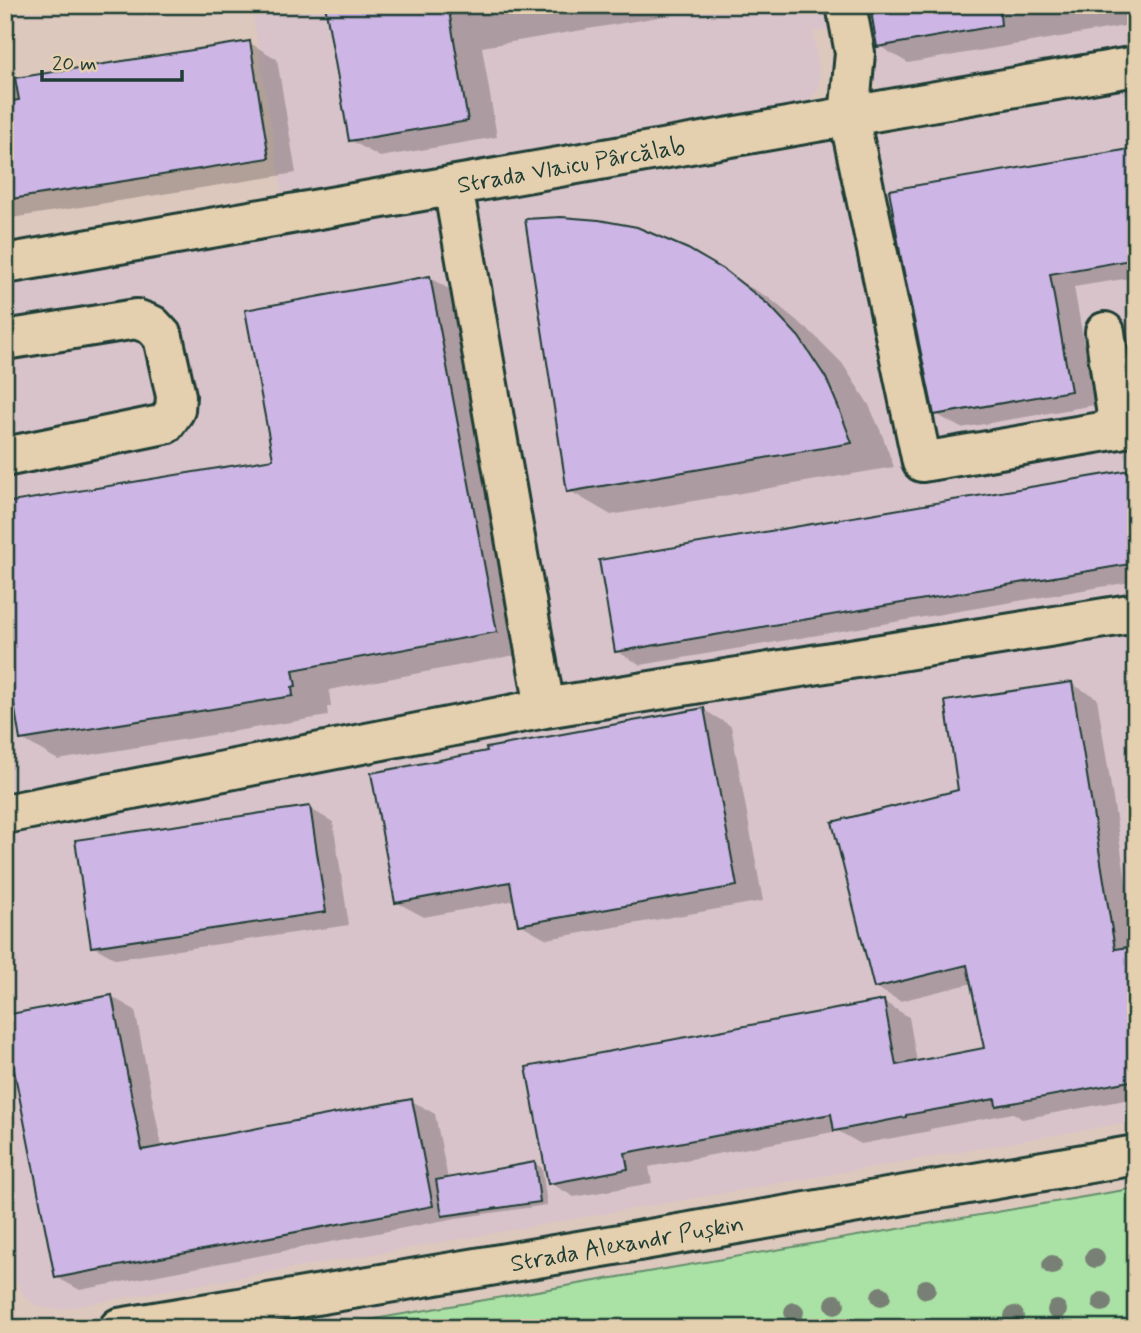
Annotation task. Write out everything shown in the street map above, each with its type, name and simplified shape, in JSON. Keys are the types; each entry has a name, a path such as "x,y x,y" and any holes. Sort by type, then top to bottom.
{"street":[{"path":"846,5 855,53 849,117 922,462 1119,429 1105,332"},
{"name":"Strada Vlaicu Pârcălab","path":"5,264 1136,66"},
{"path":"453,186 545,708"},
{"path":"5,340 136,319 152,325 163,337 176,396 175,410 165,424 5,457"},
{"path":"5,814 545,708 1136,613"},
{"name":"Strada Alexandr Pușkin","path":"118,1328 1136,1155"}],"shaded area":[{"path":"251,5 1136,5 1136,45 881,91 873,79 863,24 813,32 820,78 818,90 805,102 282,193"},
{"path":"1136,87 1136,1121 60,1309 35,1305 23,1295 15,1277 5,1223 5,282 892,132"}],"green space":[{"path":"1136,1188 1136,1328 322,1328"}],"building":[{"path":"325,5 448,5 468,121 349,141"},
{"path":"870,5 999,5 1001,25 877,47"},
{"path":"250,41 269,158 5,200 5,102 19,100 15,78"},
{"path":"1136,148 1136,259 1050,274 1071,391 934,415 889,190"},
{"path":"561,217 637,227 688,249 726,271 769,305 799,337 826,378 852,443 567,492 525,219"},
{"path":"430,276 497,632 293,670 296,686 292,687 293,696 20,740 5,649 5,503 273,459 245,310"},
{"path":"1136,469 1136,563 615,652 599,560"},
{"path":"1072,682 1115,949 1136,946 1136,1080 996,1106 995,1099 834,1131 831,1114 625,1153 628,1169 548,1184 526,1067 884,1000 896,1065 984,1048 967,965 874,988 832,822 958,790 945,701"},
{"path":"704,708 737,886 518,925 510,882 395,903 371,773 487,751 486,748"},
{"path":"310,806 326,912 91,947 75,840"},
{"path":"112,995 142,1150 412,1099 433,1206 55,1278 5,1015"},
{"path":"535,1162 540,1202 442,1216 436,1180"}]}
